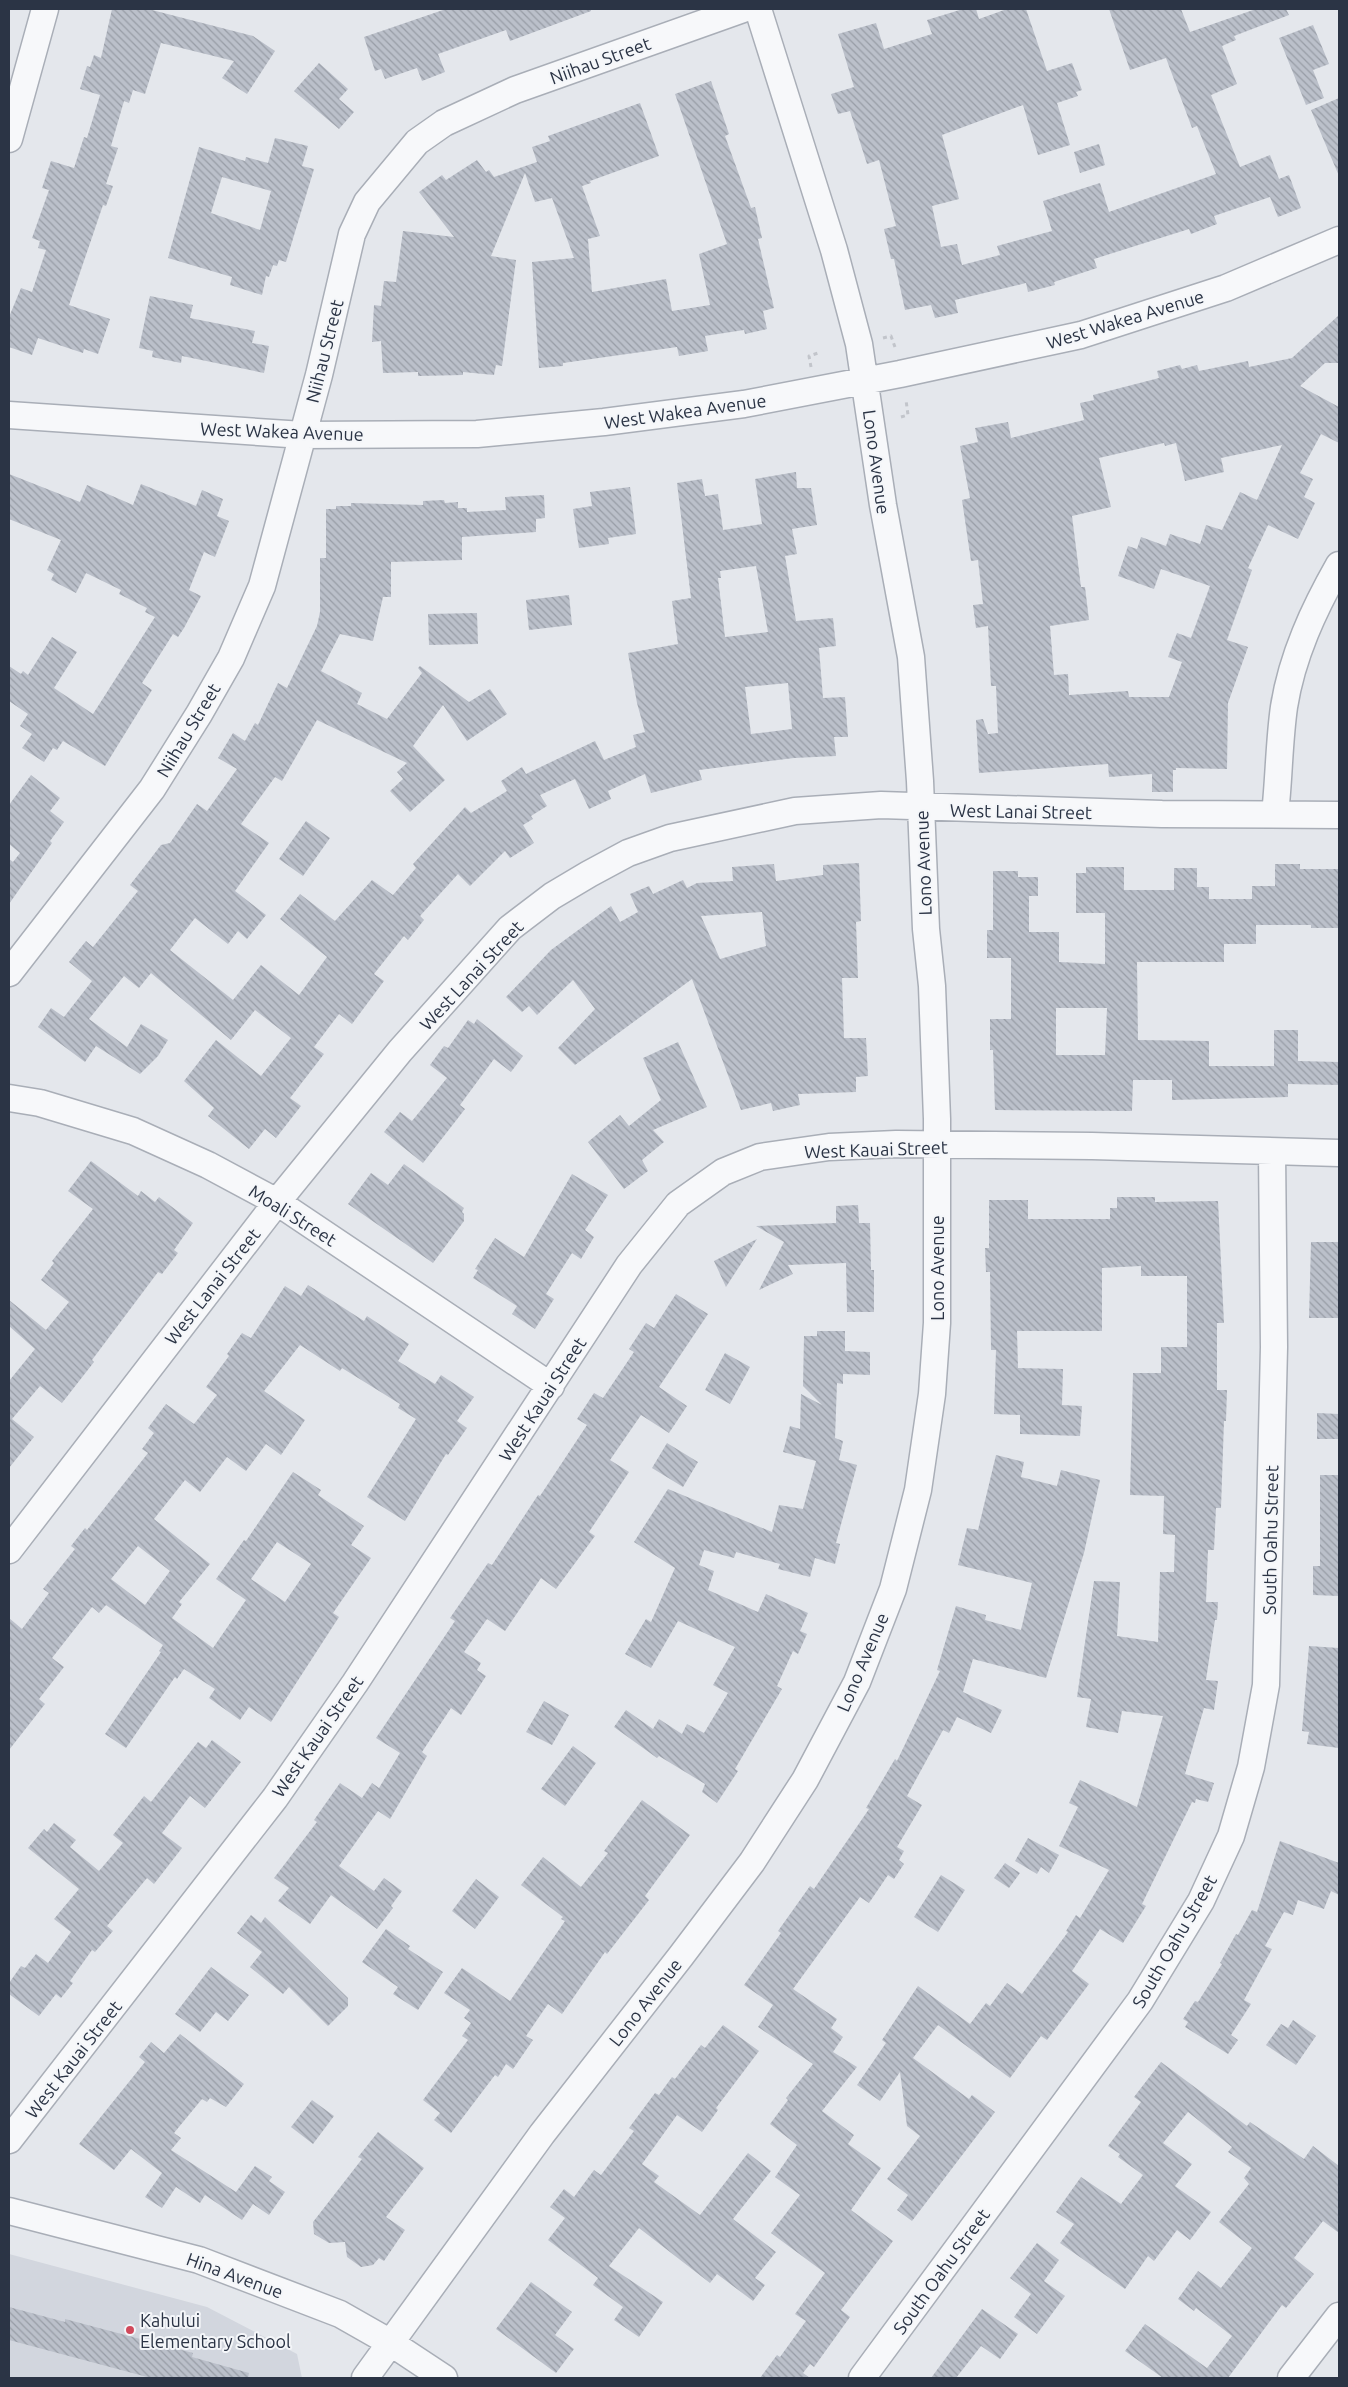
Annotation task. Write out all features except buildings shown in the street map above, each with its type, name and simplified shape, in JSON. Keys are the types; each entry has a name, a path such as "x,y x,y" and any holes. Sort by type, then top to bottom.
{"street":[{"path":"9,138 45,9"},
{"name":"Niihau Street","path":"9,972 152,789 199,714 231,658 262,586 303,435 352,234 366,202 417,142 444,123 515,90 743,9"},
{"name":"Lono Avenue","path":"365,2378 542,2134 752,1862 805,1780 858,1682 892,1589 921,1470 932,1394 937,1323 936,1146 932,986 926,929 921,808 911,657 883,505 866,380 859,344 834,250 758,9"},
{"name":"West Wakea Avenue","path":"9,415 303,435 477,434 604,422 744,404 1081,335 1226,288 1339,240"},
{"path":"1275,814 1284,707 1292,669 1309,622 1339,565"},
{"name":"West Lanai Street","path":"9,1550 277,1202 400,1051 510,928 581,878 628,852 709,828 795,811 881,805 921,808 1339,816"},
{"name":"Moali Street","path":"9,1098 40,1103 133,1131 208,1165 277,1202 552,1386"},
{"name":"West Kauai Street","path":"9,2140 275,1798 355,1683 552,1386 629,1265 678,1204 723,1172 760,1157 829,1147 1083,1146 1339,1153"},
{"name":"South Oahu Street","path":"862,2378 1140,2001 1201,1901 1231,1836 1251,1767 1266,1685 1274,1347 1272,1152"},
{"name":"Hina Avenue","path":"9,2211 199,2260 340,2314 391,2343 444,2378"},
{"path":"1292,2378 1339,2316"}],"path":[{"path":"881,338 892,336 896,351"},
{"path":"812,372 809,356 821,352"},
{"path":"901,417 908,415 906,400"}],"shaded area":[{"name":"Kahului Elementary School","path":"9,2254 207,2307 297,2354 302,2378 9,2378"}],"place":[{"name":"Kahului Elementary School","path":"130,2330"}]}
